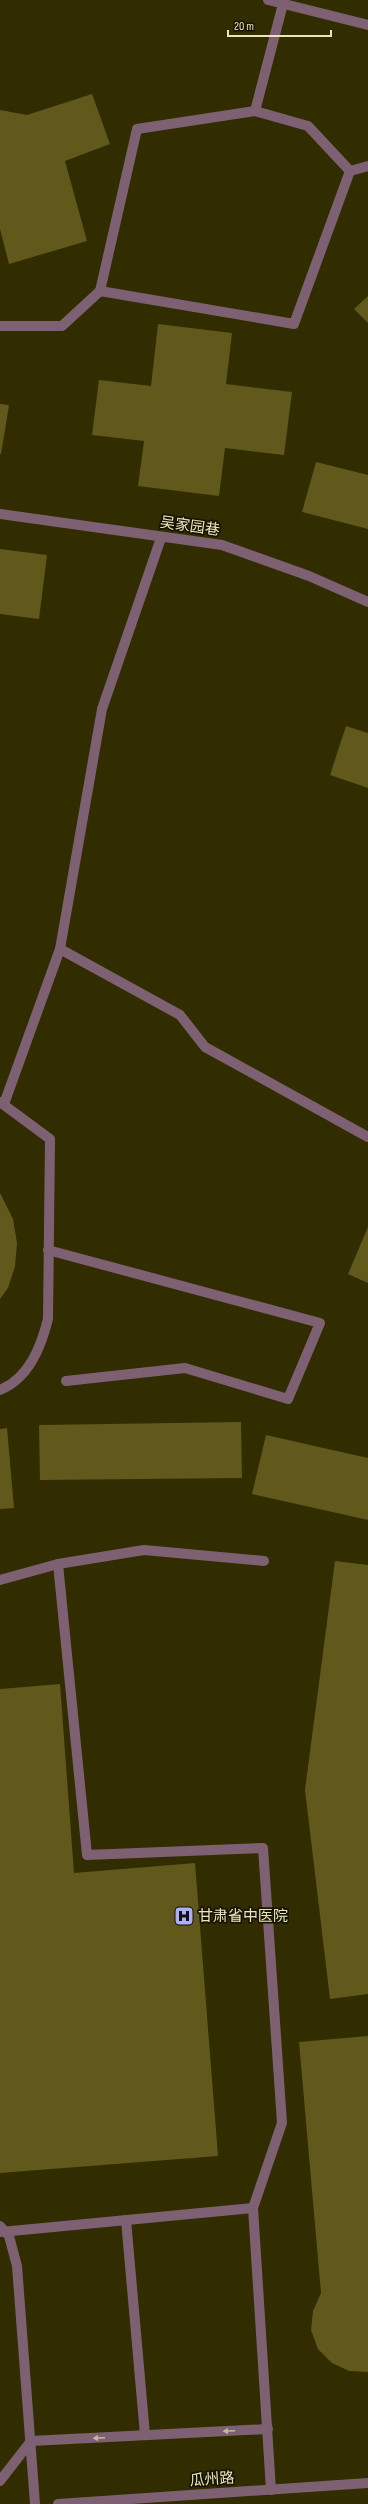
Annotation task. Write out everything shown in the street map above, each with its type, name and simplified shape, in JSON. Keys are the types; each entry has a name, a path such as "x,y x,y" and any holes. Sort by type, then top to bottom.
{"street":[{"path":"268,0 368,25"},
{"path":"255,111 283,4"},
{"path":"0,326 62,326 100,290 137,128 255,111 308,126 350,171"},
{"path":"350,171 368,166"},
{"path":"100,290 294,324 350,171"},
{"name":"吴家园巷","path":"0,514 161,538 222,545 309,576 368,602"},
{"path":"0,1390 25,1371 41,1347 48,1319 50,1139 2,1103 60,950 102,708 161,538"},
{"path":"60,950 180,1015 205,1048 368,1137"},
{"path":"48,1250 320,1323 288,1399 185,1368 66,1381"},
{"path":"0,1580 58,1564 144,1550 264,1561"},
{"path":"58,1564 87,1855 263,1848 282,2123 253,2208 271,2490"},
{"path":"0,2232 253,2208"},
{"path":"126,2220 145,2435"},
{"path":"0,2226 9,2236 17,2266 35,2504"},
{"path":"30,2441 268,2429"},
{"path":"0,2481 30,2441"},
{"name":"瓜州路","path":"58,2504 368,2484"}],"building":[{"path":"92,94 110,144 65,161 87,241 9,264 0,229 0,110 27,115"},
{"path":"368,296 368,323 354,309"},
{"path":"158,324 232,333 226,384 292,392 284,455 225,448 219,496 138,486 144,441 92,435 99,380 151,386"},
{"path":"0,404 9,405 1,454 0,454"},
{"path":"316,462 368,475 368,529 302,512"},
{"path":"0,549 47,555 39,619 0,614"},
{"path":"346,726 368,733 368,788 330,775"},
{"path":"0,1193 13,1219 17,1243 15,1266 8,1288 0,1299"},
{"path":"368,1227 368,1283 348,1274"},
{"path":"241,1422 242,1478 40,1480 39,1425"},
{"path":"7,1428 14,1508 0,1509 0,1429"},
{"path":"266,1435 368,1458 368,1520 252,1494"},
{"path":"335,1561 368,1565 368,1994 330,1999 305,1790"},
{"path":"60,1684 74,1873 195,1863 218,2156 0,2173 0,1689"},
{"path":"368,2036 368,2372 349,2371 332,2363 318,2349 311,2330 313,2311 321,2293 299,2042"}],"place":[{"name":"甘肃省中医院","path":"184,1916"}]}
